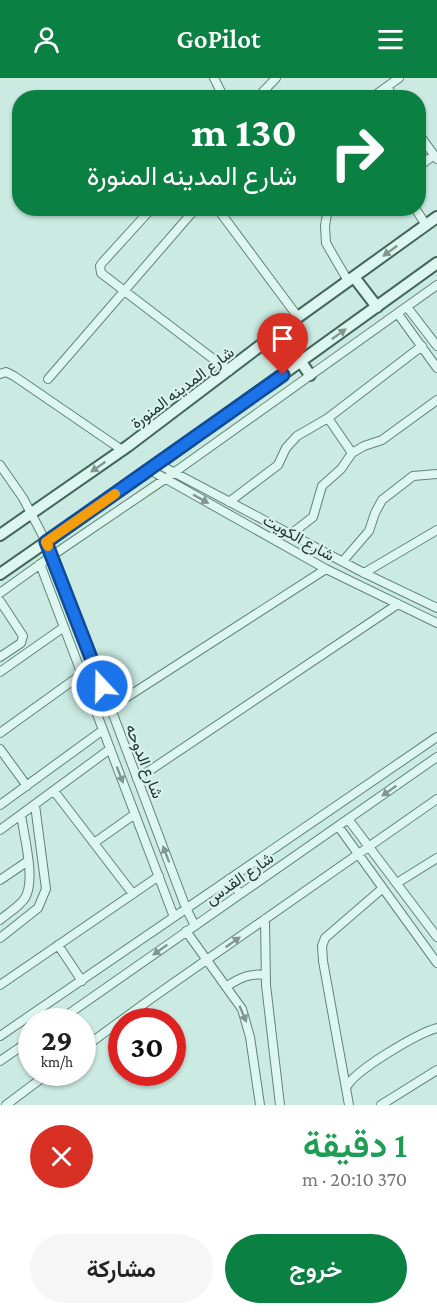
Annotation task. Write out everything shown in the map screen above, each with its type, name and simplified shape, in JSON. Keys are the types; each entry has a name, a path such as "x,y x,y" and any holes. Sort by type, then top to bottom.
{"main road":[{"name":"شارع المدينه المنورة","path":"0,535 122,450 298,317 437,216"},
{"path":"0,574 154,467 432,266"},
{"path":"351,279 377,307"},
{"path":"301,362 310,375"}],"street":[{"path":"265,90 276,78"},
{"path":"383,90 399,78"},
{"path":"426,144 436,157"},
{"path":"145,216 100,266 101,273 229,371"},
{"path":"48,379 189,216"},
{"path":"223,216 298,317"},
{"path":"327,216 326,243 351,279"},
{"path":"420,216 426,225"},
{"path":"0,593 408,307 437,284 432,266"},
{"path":"408,307 437,346"},
{"path":"398,314 437,368"},
{"path":"229,502 278,465 286,448 297,435 328,418 422,346"},
{"path":"0,374 6,372 14,376 122,450"},
{"path":"291,534 313,518 322,486 339,470 352,453 382,440 437,400"},
{"path":"328,418 352,453"},
{"name":"شارع الدوحه","path":"0,465 18,489 53,555 186,908 195,926"},
{"name":"شارع الكويت","path":"154,467 174,472 437,608"},
{"name":"شارع الكويت","path":"154,467 165,478 326,569 437,623"},
{"path":"343,561 369,531 382,500 413,477 437,474"},
{"path":"366,589 368,574 437,530"},
{"name":"شارع الدوحه","path":"40,564 174,917"},
{"path":"110,708 326,569"},
{"path":"0,601 23,636 21,643 0,657"},
{"path":"137,779 398,604"},
{"path":"0,672 64,627"},
{"path":"0,733 82,674"},
{"path":"0,806 103,730"},
{"path":"42,1008 437,737"},
{"path":"0,749 27,786"},
{"path":"0,830 112,752 126,749"},
{"name":"شارع القدس","path":"77,1008 437,757"},
{"path":"54,791 133,894"},
{"path":"96,1039 437,799"},
{"path":"0,938 38,908 46,889 36,805"},
{"path":"94,843 135,814"},
{"path":"0,920 25,898 29,882 21,815"},
{"path":"348,819 437,937"},
{"path":"338,826 437,963"},
{"path":"397,883 437,858"},
{"path":"0,880 28,861"},
{"path":"0,985 159,876"},
{"path":"229,879 240,894"},
{"path":"349,1105 322,946 330,932 383,888"},
{"path":"25,898 38,908"},
{"path":"265,919 265,975 280,1105"},
{"path":"186,931 242,1010 247,1023 260,1105"},
{"path":"58,945 82,981"},
{"path":"226,986 242,977 265,975"},
{"path":"0,1036 18,1024"},
{"path":"346,1088 348,1082 357,1074 419,1035 437,1028"},
{"path":"0,1061 18,1049"},
{"path":"381,1105 437,1070"},
{"path":"6,1105 31,1086"}],"slow traffic":[{"path":"48,546 46,542 115,494"}],"route":[{"path":"102,686 53,555 46,542 283,375"}]}
